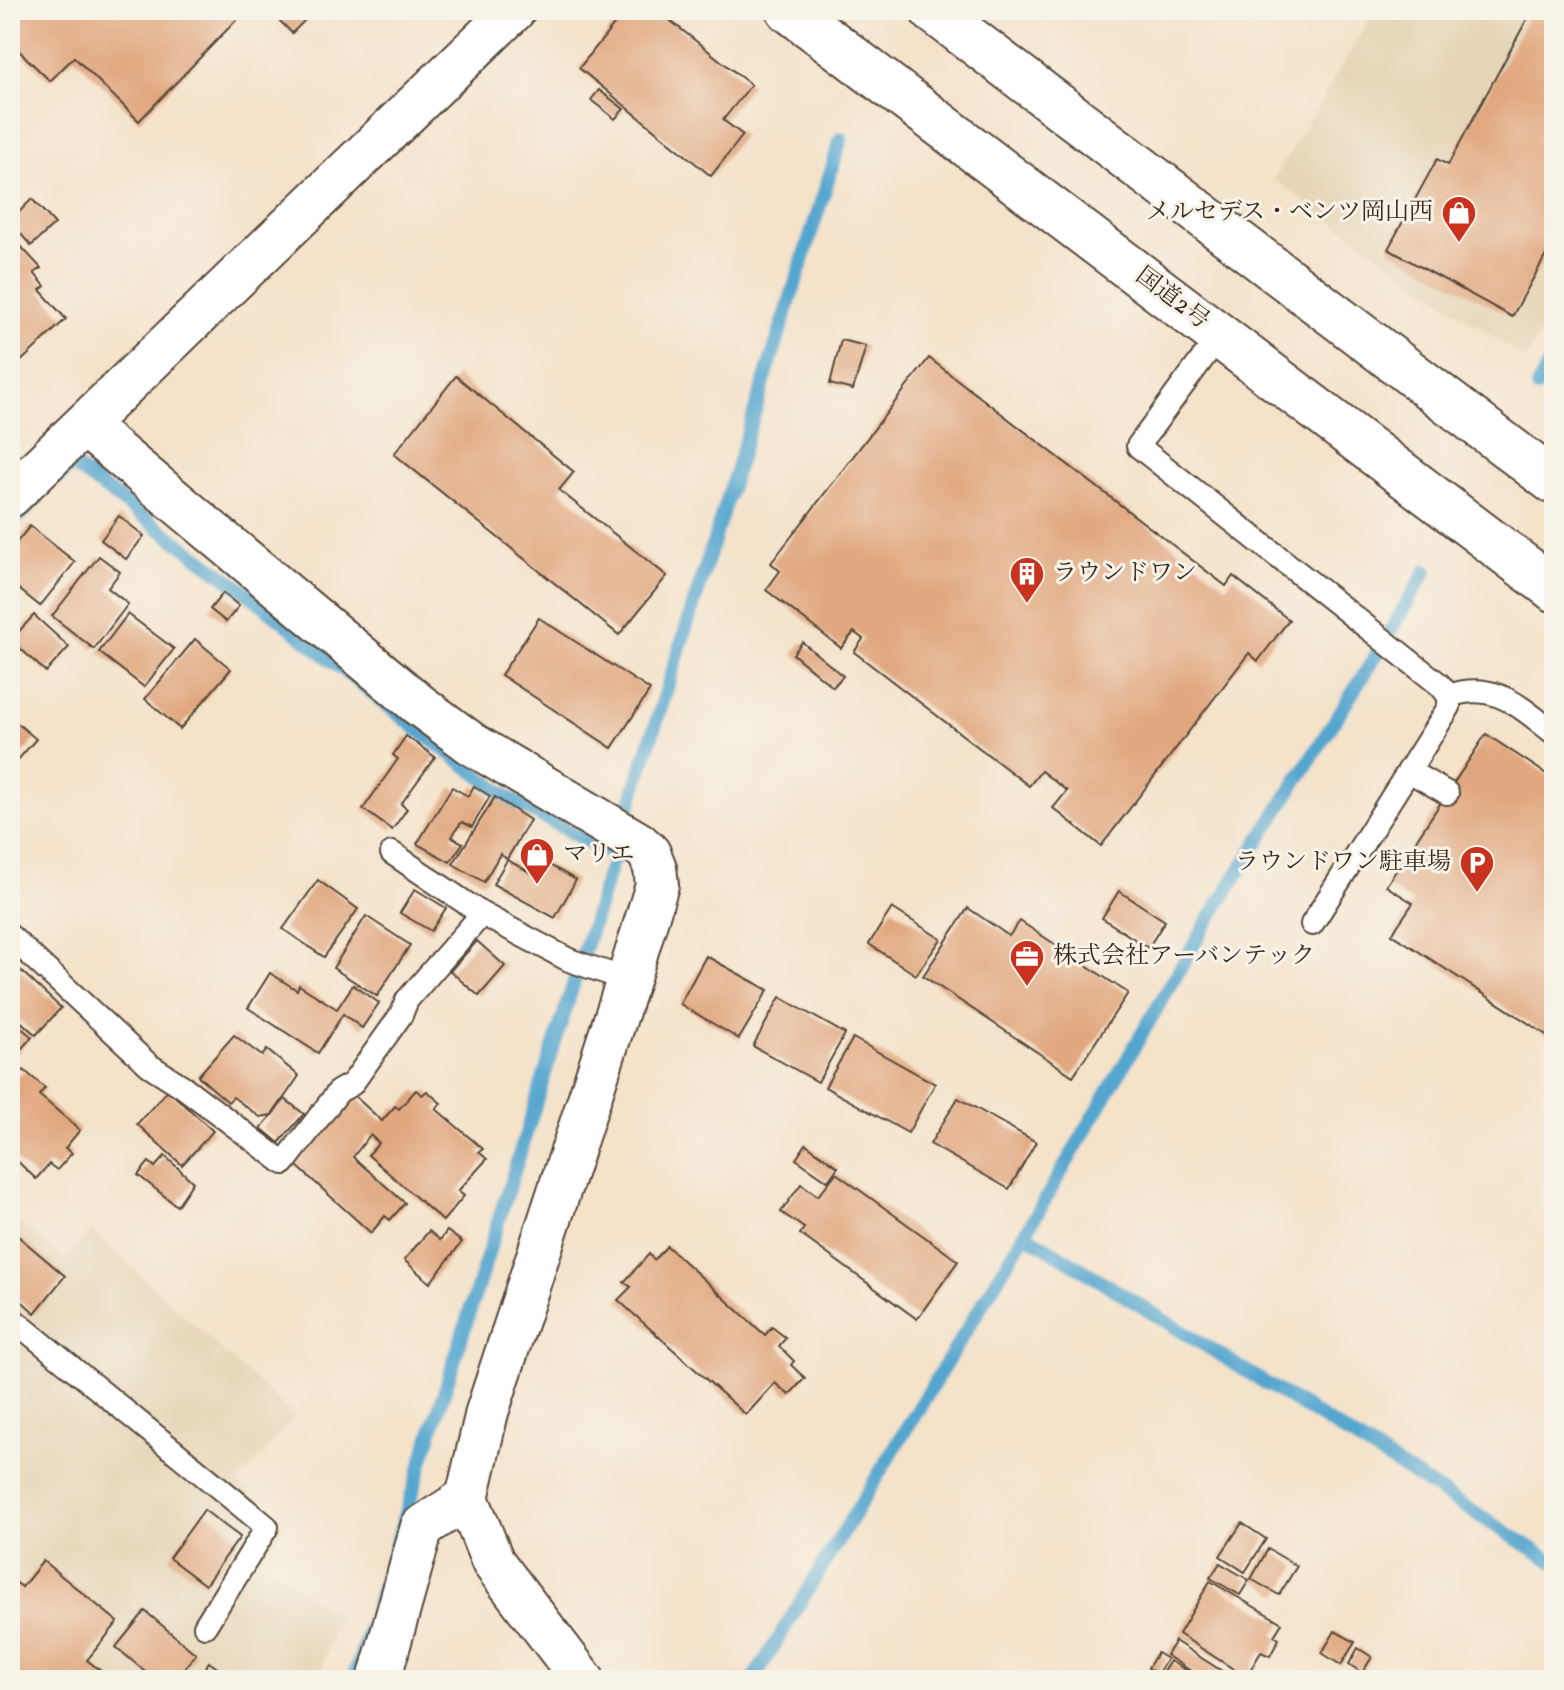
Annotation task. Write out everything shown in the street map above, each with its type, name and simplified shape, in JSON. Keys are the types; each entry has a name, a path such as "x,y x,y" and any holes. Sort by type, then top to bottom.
{"highway":[{"name":"国道2号","path":"789,10 1554,589"},
{"path":"932,10 1554,482"}],"street":[{"path":"10,496 514,10"},
{"path":"84,425 418,704 472,744 637,839 655,868 657,885 613,976 487,1412 467,1498 493,1562 583,1680"},
{"path":"379,1680 422,1527 467,1498"}],"lane":[{"path":"1220,335 1138,446 1449,696 1449,707 1312,924"},
{"path":"1449,696 1466,690 1504,695 1554,733"},
{"path":"1409,771 1447,793"},
{"path":"392,853 482,914 569,960 613,976"},
{"path":"10,936 149,1065 284,1163 339,1091 352,1084 401,1015 407,1000 482,914"},
{"path":"10,1317 267,1527 205,1626"}],"shaded area":[{"name":"メルセデス・ベンツ岡山西","path":"1375,10 1554,10 1554,309 1525,360 1274,179"},
{"path":"10,1214 63,1260 91,1230 295,1417 238,1483 286,1521 261,1559 337,1617 319,1680 234,1680 209,1662 196,1680 174,1680 196,1654 146,1612 116,1647 155,1680 112,1680 87,1660 22,1587 10,1578 10,1291 35,1312 12,1232 10,1234"}],"building":[{"path":"10,10 246,10 139,121 74,57 50,81 10,42"},
{"path":"277,10 304,10 310,15 292,33 273,14"},
{"path":"626,10 657,10 751,85 723,120 743,135 711,176 579,68"},
{"path":"1532,10 1554,10 1554,247 1551,246 1512,317 1388,249 1437,159 1448,165"},
{"path":"599,90 624,109 615,119 591,100"},
{"path":"32,199 55,224 31,246 10,221"},
{"path":"16,241 41,268 34,273 45,286 40,290 66,319 17,365 10,357 10,247"},
{"path":"841,340 866,346 853,390 830,384"},
{"name":"ラウンドワン","path":"929,358 1226,586 1233,576 1289,620 1258,661 1249,653 1101,846 1053,808 1067,791 1041,771 1029,786 854,652 863,639 854,632 841,648 766,590 780,571 771,563"},
{"path":"456,376 574,472 559,490 667,576 619,635 394,454"},
{"path":"119,516 144,536 126,559 101,540"},
{"path":"30,526 75,562 40,606 10,582 10,550"},
{"path":"99,556 120,572 108,588 128,604 94,649 52,616"},
{"path":"223,593 239,606 226,622 210,609"},
{"path":"128,614 174,649 144,687 99,652"},
{"path":"34,615 69,647 46,672 11,640"},
{"path":"539,618 650,690 612,748 501,675"},
{"path":"195,639 231,669 180,729 145,699"},
{"path":"802,642 843,676 833,687 793,654"},
{"path":"10,717 36,739 10,769"},
{"name":"ラウンドワン駐車場","path":"1486,734 1554,779 1554,1040 1392,934 1413,903 1386,886"},
{"path":"406,736 435,757 401,804 407,809 392,830 363,809 398,759 393,755"},
{"path":"474,786 490,796 472,827 462,822 457,828 452,837 463,843 450,862 417,844 452,787 468,796"},
{"path":"495,797 530,820 507,859 500,854 484,882 453,864"},
{"path":"507,860 535,875 542,861 576,880 555,918 493,884"},
{"path":"318,880 358,909 324,957 283,929"},
{"path":"415,889 446,908 431,931 400,913"},
{"path":"1119,891 1165,921 1148,948 1102,918"},
{"path":"892,908 941,939 916,975 869,944"},
{"path":"968,908 1009,936 1020,921 1128,993 1073,1076 923,976"},
{"path":"366,916 410,945 377,996 333,968"},
{"path":"477,941 505,966 479,996 450,971"},
{"path":"706,956 768,990 739,1039 680,1004"},
{"path":"17,967 61,1008 36,1035 10,1012 10,975"},
{"path":"270,973 297,990 299,985 337,1009 353,985 379,1003 362,1028 343,1014 318,1053 248,1008"},
{"path":"780,997 845,1034 818,1082 753,1046"},
{"path":"10,1018 32,1037 10,1061"},
{"path":"234,1035 262,1056 267,1050 299,1076 272,1115 260,1117 233,1097 228,1102 198,1076"},
{"path":"853,1038 935,1084 908,1133 825,1087"},
{"path":"10,1067 19,1075 24,1070 45,1088 39,1095 80,1130 65,1148 72,1153 57,1170 49,1164 36,1179 10,1154"},
{"path":"168,1090 213,1131 182,1165 137,1124"},
{"path":"416,1090 422,1095 427,1091 441,1103 436,1109 483,1149 479,1152 487,1159 458,1191 464,1196 443,1221 368,1155 379,1143 370,1135 353,1157 405,1203 390,1220 385,1216 371,1233 287,1157 349,1091 382,1121 395,1106 399,1109"},
{"path":"958,1098 1036,1142 1009,1189 930,1144"},
{"path":"285,1099 304,1114 279,1143 261,1128"},
{"path":"806,1144 838,1167 828,1181 796,1159"},
{"path":"165,1156 193,1182 177,1206 138,1175 149,1162 155,1167"},
{"path":"836,1173 958,1261 917,1319 800,1234 804,1228 781,1212 801,1184 818,1196"},
{"path":"12,1231 65,1276 35,1313 10,1291"},
{"path":"429,1231 440,1240 447,1231 462,1242 430,1283 404,1260"},
{"path":"667,1246 765,1335 772,1327 786,1338 779,1346 794,1361 791,1365 805,1378 789,1395 775,1383 746,1415 618,1300 631,1287 624,1282 649,1254 654,1260"},
{"path":"204,1510 240,1537 205,1585 169,1558"},
{"path":"1242,1523 1266,1539 1245,1572 1220,1556"},
{"path":"1268,1549 1297,1566 1279,1595 1251,1579"},
{"path":"43,1561 118,1622 87,1660 112,1680 14,1680 10,1676 10,1578 22,1587"},
{"path":"1220,1563 1249,1580 1240,1595 1210,1578"},
{"path":"1210,1581 1282,1623 1274,1636 1279,1639 1270,1656 1261,1652 1246,1677 1179,1634"},
{"path":"145,1611 196,1654 174,1680 155,1680 116,1647"},
{"path":"1335,1631 1355,1642 1341,1665 1322,1653"},
{"path":"1175,1641 1231,1677 1230,1680 1205,1680 1166,1655"},
{"path":"1358,1648 1372,1657 1362,1673 1349,1664"},
{"path":"1157,1653 1167,1659 1157,1674 1148,1668"},
{"path":"1170,1661 1198,1677 1197,1680 1170,1680 1161,1675"},
{"path":"209,1662 234,1680 196,1680"}],"waterway":[{"path":"353,1680 841,139"},
{"path":"1537,387 1554,355"},
{"path":"59,477 71,464 254,598 417,729 509,798 616,857"},
{"path":"10,525 35,500"},
{"path":"753,1680 1025,1234 1206,924 1426,571"},
{"path":"1025,1234 1554,1562"}],"place":[{"name":"メルセデス・ベンツ岡山西","path":"1459,244"},
{"name":"ラウンドワン","path":"1027,605"},
{"name":"マリエ","path":"537,886"},
{"name":"ラウンドワン駐車場","path":"1477,894"},
{"name":"株式会社アーバンテック","path":"1027,988"}]}
